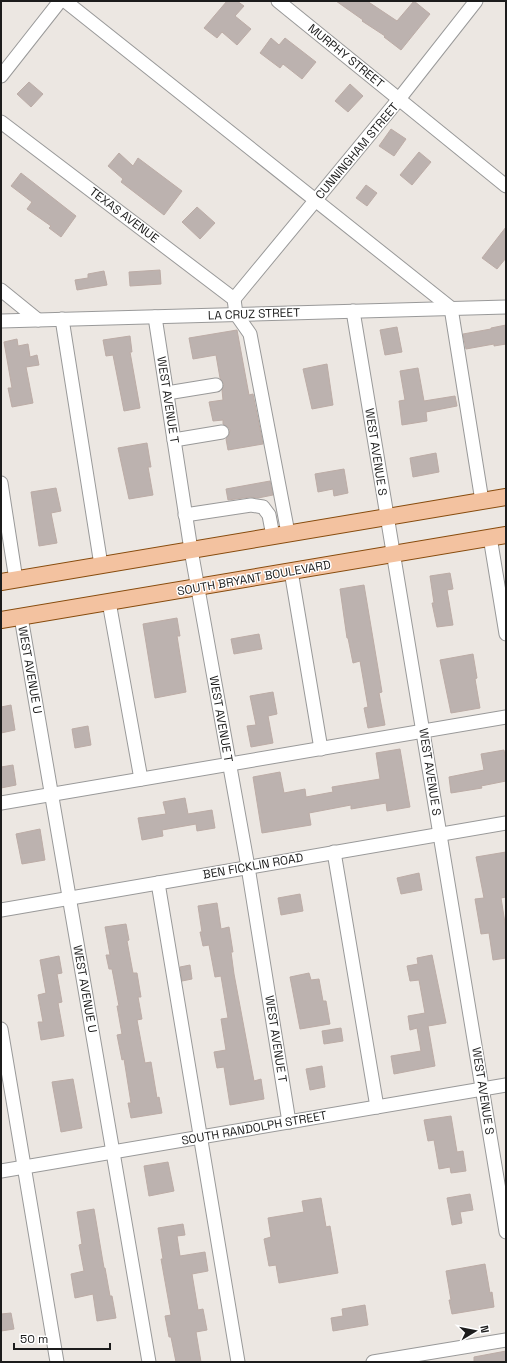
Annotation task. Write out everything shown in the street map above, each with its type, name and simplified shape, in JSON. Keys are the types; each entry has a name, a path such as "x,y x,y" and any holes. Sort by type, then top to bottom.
{"main road":[{"path":"8,581 506,497"},
{"name":"SOUTH BRYANT BOULEVARD","path":"1,620 498,536"}],"street":[{"path":"1,76 60,1"},
{"path":"65,1 451,308 482,501"},
{"name":"MURPHY STREET","path":"278,1 506,186"},
{"name":"CUNNINGHAM STREET","path":"234,299 399,99 476,1"},
{"name":"TEXAS AVENUE","path":"1,122 234,299"},
{"path":"1,290 38,320"},
{"path":"234,299 236,314 250,334 280,535"},
{"name":"LA CRUZ STREET","path":"1,321 506,307"},
{"name":"WEST AVENUE S","path":"353,311 506,1232"},
{"name":"WEST AVENUE T","path":"155,316 185,515 248,867 289,1122"},
{"path":"62,319 101,565"},
{"path":"167,393 216,385"},
{"path":"174,440 222,432"},
{"path":"1,483 8,581"},
{"path":"185,515 251,505 264,507 280,535"},
{"path":"498,536 506,634"},
{"path":"291,571 320,749"},
{"path":"109,602 141,779"},
{"name":"WEST AVENUE U","path":"21,617 149,1362"},
{"path":"1,803 506,717"},
{"name":"BEN FICKLIN ROAD","path":"1,910 506,823"},
{"path":"334,852 378,1107"},
{"path":"158,883 238,1362"},
{"path":"1,1029 57,1362"},
{"name":"SOUTH RANDOLPH STREET","path":"1,1171 506,1085"},
{"path":"372,1362 420,1358 506,1340"}],"building":[{"path":"227,1 237,1 244,6 235,16 251,29 237,45 222,32 217,38 204,28"},
{"path":"336,1 367,1 397,21 414,1 430,14 401,50 384,37 385,36"},
{"path":"271,38 279,45 285,38 316,62 302,79 283,64 280,68 260,53"},
{"path":"29,82 43,94 31,107 17,94"},
{"path":"350,84 363,96 348,112 335,101"},
{"path":"391,129 406,139 394,156 379,146"},
{"path":"419,152 431,162 412,185 400,175"},
{"path":"119,153 133,166 138,158 182,191 164,215 121,182 123,179 108,166"},
{"path":"21,173 76,216 61,237 49,228 51,226 27,209 32,202 11,186"},
{"path":"366,185 377,193 367,206 356,198"},
{"path":"197,207 215,223 200,239 182,222"},
{"path":"506,227 506,258 497,269 482,258"},
{"path":"160,270 161,284 130,286 129,272"},
{"path":"104,271 107,285 77,290 75,280 88,278 88,274"},
{"path":"506,325 506,344 494,346 494,344 466,349 463,334"},
{"path":"397,327 402,352 385,355 380,330"},
{"path":"237,330 249,395 253,394 263,444 228,450 226,439 230,430 223,424 223,420 213,421 209,402 223,400 222,390 224,384 220,378 216,355 193,359 189,338"},
{"path":"130,336 132,352 130,352 140,408 124,411 113,355 106,356 103,340"},
{"path":"17,339 18,346 28,344 30,357 37,355 39,365 26,367 33,403 12,407 8,388 12,388 4,342"},
{"path":"327,364 333,405 312,409 303,369"},
{"path":"418,368 424,401 455,396 457,406 426,412 427,421 402,425 399,401 405,400 400,371"},
{"path":"147,443 151,467 148,467 153,495 129,499 118,448"},
{"path":"436,453 439,472 413,477 410,458"},
{"path":"344,469 348,493 334,496 333,489 318,492 315,474"},
{"path":"270,481 273,495 258,498 250,497 228,500 226,489"},
{"path":"56,488 61,511 51,513 57,543 39,546 31,492"},
{"path":"450,573 453,589 447,590 453,625 437,627 432,603 434,603 430,576"},
{"path":"364,585 382,692 379,693 385,725 368,728 364,708 368,707 360,661 353,663 347,638 340,589"},
{"path":"177,618 180,636 177,636 186,692 155,698 143,624"},
{"path":"259,634 262,649 234,654 231,639"},
{"path":"473,654 477,678 475,679 480,708 451,713 440,660"},
{"path":"273,692 277,714 268,716 273,743 251,747 247,726 256,725 250,696"},
{"path":"11,705 15,730 1,733 1,707"},
{"path":"88,726 91,745 75,748 72,729"},
{"path":"400,749 410,807 387,811 386,803 351,809 351,805 309,813 311,825 262,833 253,777 280,772 284,793 305,789 306,797 333,792 332,787 380,779 376,753"},
{"path":"504,750 506,760 506,781 481,786 482,788 451,793 449,777 484,770 481,754"},
{"path":"13,765 16,785 1,788 1,767"},
{"path":"185,798 188,814 212,810 215,828 197,831 196,824 162,830 163,836 142,840 138,818 166,814 163,802"},
{"path":"40,829 45,860 22,864 16,834"},
{"path":"506,852 506,897 501,898 506,929 506,958 493,960 489,933 481,934 475,899 484,898 476,857"},
{"path":"419,873 422,890 401,894 397,878"},
{"path":"300,894 303,911 281,915 278,898"},
{"path":"217,903 221,929 229,927 233,952 231,952 234,974 254,1081 261,1079 264,1099 230,1105 224,1067 217,1068 214,1052 226,1050 221,1019 228,1018 221,976 215,977 209,945 203,946 200,932 202,932 198,906"},
{"path":"126,924 129,940 127,941 133,973 137,973 141,997 138,997 142,1019 137,1020 145,1063 151,1062 157,1098 159,1097 162,1113 131,1118 128,1103 131,1103 124,1059 122,1060 117,1035 122,1034 117,1006 119,1006 112,969 109,969 106,955 110,955 105,927"},
{"path":"432,955 446,1023 428,1026 435,1066 394,1074 391,1056 421,1051 417,1028 410,1030 408,1016 425,1013 419,980 410,981 407,966 418,964 417,958"},
{"path":"59,956 62,973 57,974 62,1002 58,1003 64,1036 41,1040 38,1022 43,1022 38,995 46,993 40,960"},
{"path":"190,965 192,979 182,981 180,967"},
{"path":"309,973 311,980 319,979 323,1001 326,1001 330,1024 300,1029 290,977"},
{"path":"341,1028 343,1041 324,1044 322,1031"},
{"path":"322,1066 325,1087 310,1090 306,1069"},
{"path":"73,1079 82,1128 61,1132 52,1082"},
{"path":"451,1116 457,1152 463,1151 466,1171 451,1173 450,1167 439,1169 434,1140 428,1141 424,1120"},
{"path":"168,1162 174,1191 149,1196 144,1166"},
{"path":"470,1194 473,1210 460,1212 462,1223 452,1225 447,1198"},
{"path":"321,1198 326,1227 330,1226 338,1273 279,1283 276,1265 269,1266 264,1239 271,1237 268,1218 304,1212 302,1201"},
{"path":"94,1209 104,1268 110,1296 112,1296 116,1318 97,1321 93,1294 75,1298 71,1274 84,1271 79,1245 82,1244 77,1212"},
{"path":"183,1224 185,1235 177,1236 180,1256 205,1252 208,1271 192,1274 198,1310 203,1309 207,1330 196,1332 201,1362 176,1362 165,1316 171,1315 161,1259 163,1259 158,1228"},
{"path":"485,1264 494,1307 452,1314 446,1271"},
{"path":"365,1305 368,1325 333,1331 331,1318 343,1316 342,1309"},
{"path":"11,1313 14,1329 1,1331 1,1314"},
{"path":"506,1351 506,1362 474,1362 474,1357"}]}
